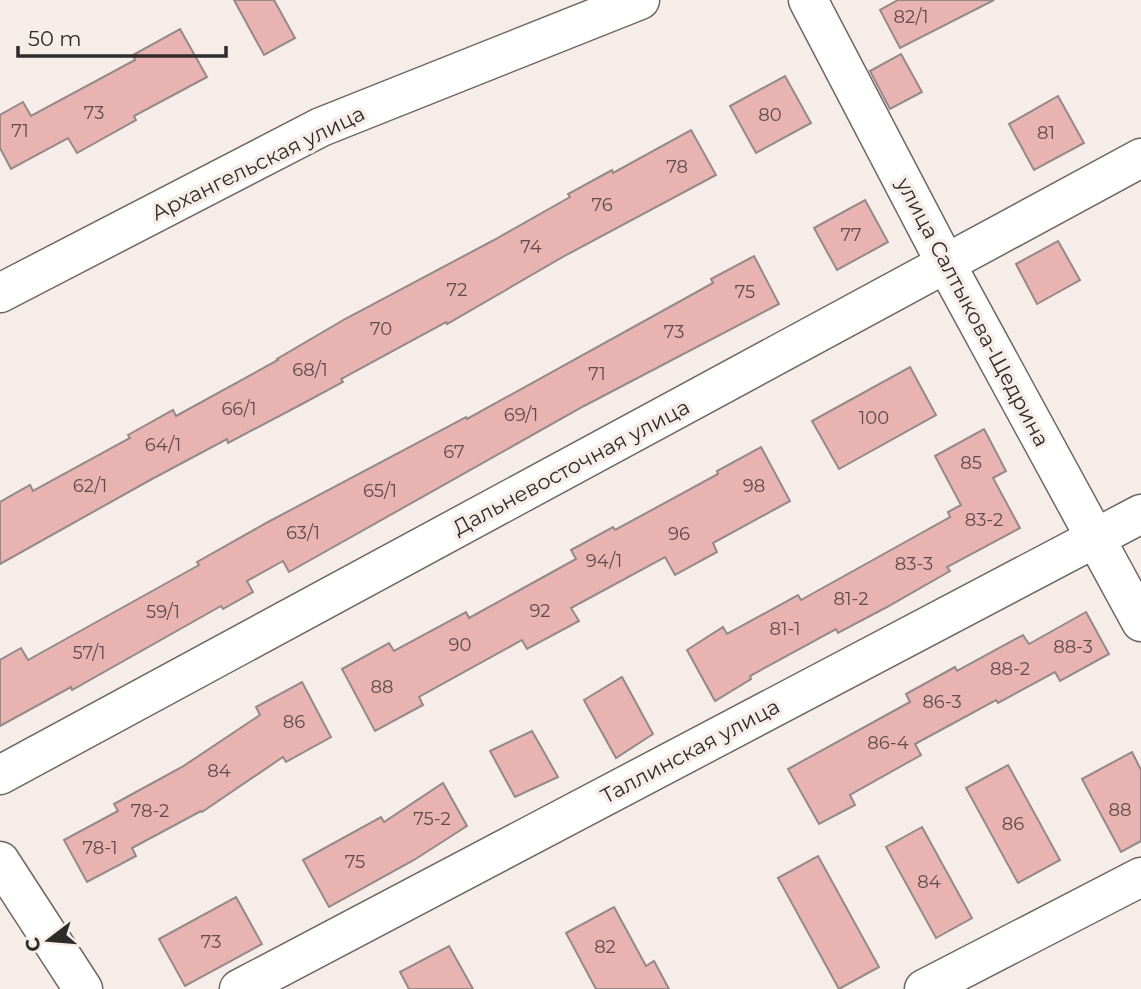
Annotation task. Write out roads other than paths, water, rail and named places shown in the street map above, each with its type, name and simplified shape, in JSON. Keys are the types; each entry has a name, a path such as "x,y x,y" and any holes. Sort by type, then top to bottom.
{"street":[{"name":"Архангельская улица","path":"0,293 321,127 640,0"},
{"name":"улица Салтыкова-Щедрина","path":"808,0 946,264 1141,622"},
{"name":"Дальневосточная улица","path":"0,775 1141,158"},
{"name":"Таллинская улица","path":"239,989 1141,514"},
{"path":"0,861 83,989"},
{"path":"924,989 1141,877"}]}
